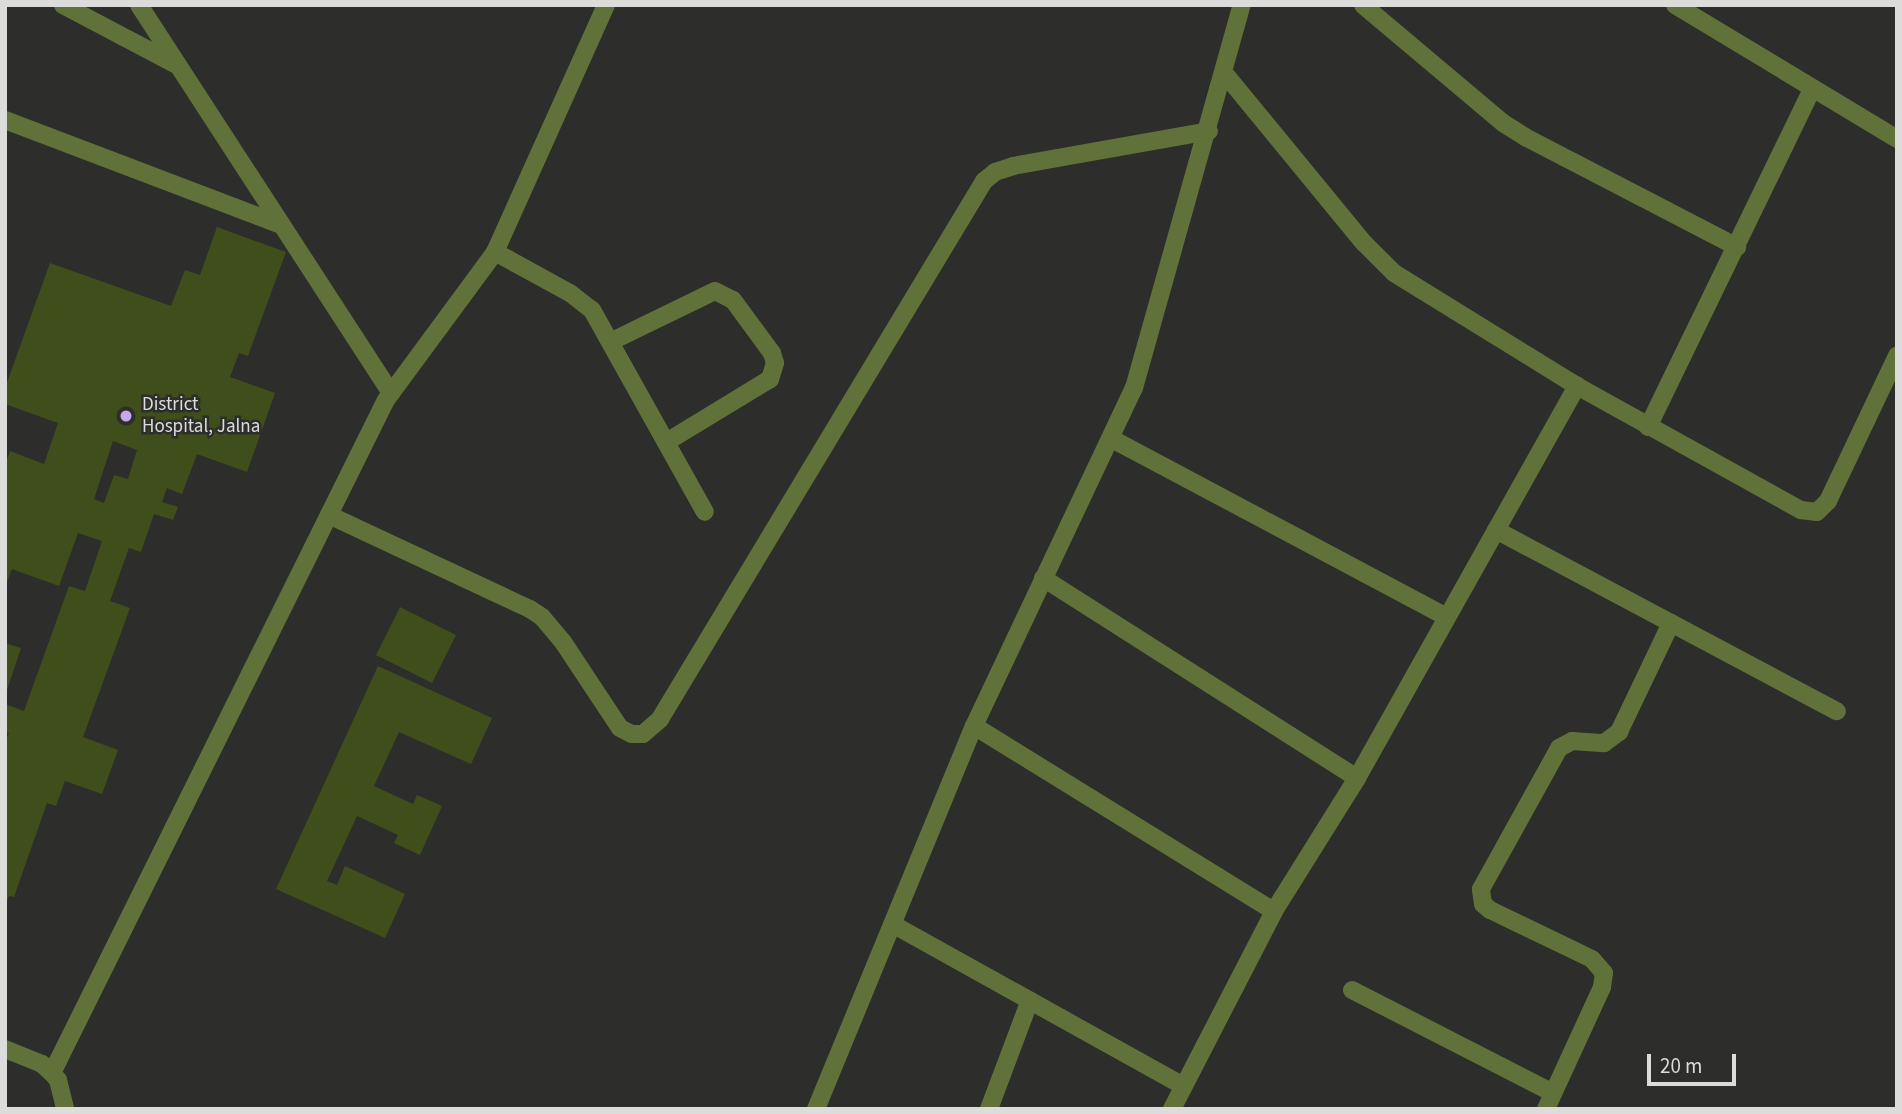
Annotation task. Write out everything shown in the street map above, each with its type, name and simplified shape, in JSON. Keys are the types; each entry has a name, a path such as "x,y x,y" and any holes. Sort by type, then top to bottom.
{"street":[{"path":"63,5 178,66"},
{"path":"139,5 391,393"},
{"path":"52,1073 391,393 495,252 606,5"},
{"path":"816,1109 974,726 1134,388 1209,131 1242,5"},
{"path":"1363,5 1503,123 1737,247"},
{"path":"1675,5 1897,139"},
{"path":"1225,74 1377,258 1394,273 1577,386 1801,510 1817,512 1828,501 1897,356"},
{"path":"1648,427 1812,90"},
{"path":"5,120 281,225"},
{"path":"329,515 518,602 542,617 563,642 620,728 632,734 643,734 660,719 984,181 995,172 1013,166 1209,131"},
{"path":"495,252 583,302 592,310 668,441 705,512"},
{"path":"612,341 715,291 733,300 772,353 775,363 770,379 668,441"},
{"path":"1172,1109 1274,911 1357,778 1577,386"},
{"path":"1112,439 1447,617"},
{"path":"1496,530 1837,711"},
{"path":"1043,578 1357,778"},
{"path":"1352,990 1550,1101 1602,987 1604,973 1592,959 1490,910 1483,904 1481,889 1559,748 1572,741 1605,743 1619,732 1671,623"},
{"path":"974,726 1274,911"},
{"path":"894,925 1183,1086"},
{"path":"989,1109 1030,1000"},
{"path":"5,1049 42,1064 52,1073 58,1080 65,1109"}],"building":[{"path":"217,227 286,252 248,356 239,353 230,377 275,393 247,472 197,454 182,494 167,488 162,502 178,507 173,520 154,514 141,552 129,548 110,601 130,608 83,737 118,750 102,794 65,781 56,806 47,803 14,897 9,896 5,905 5,742 9,733 5,732 5,704 24,711 69,586 85,591 102,541 78,533 59,586 12,569 5,587 5,465 10,451 44,464 58,423 5,404 5,388 50,263 171,306 185,270 200,275","holes":["113,441 137,450 128,479 114,475 104,503 94,499"]},
{"path":"400,607 456,635 432,683 376,655"},
{"path":"5,643 21,648 6,693 5,693"},
{"path":"378,666 492,718 471,764 399,732 374,786 413,804 417,795 442,806 420,855 394,843 398,835 357,816 327,881 337,885 345,866 405,894 385,938 276,889"}],"place":[{"name":"District Hospital, Jalna","path":"126,416"}]}
